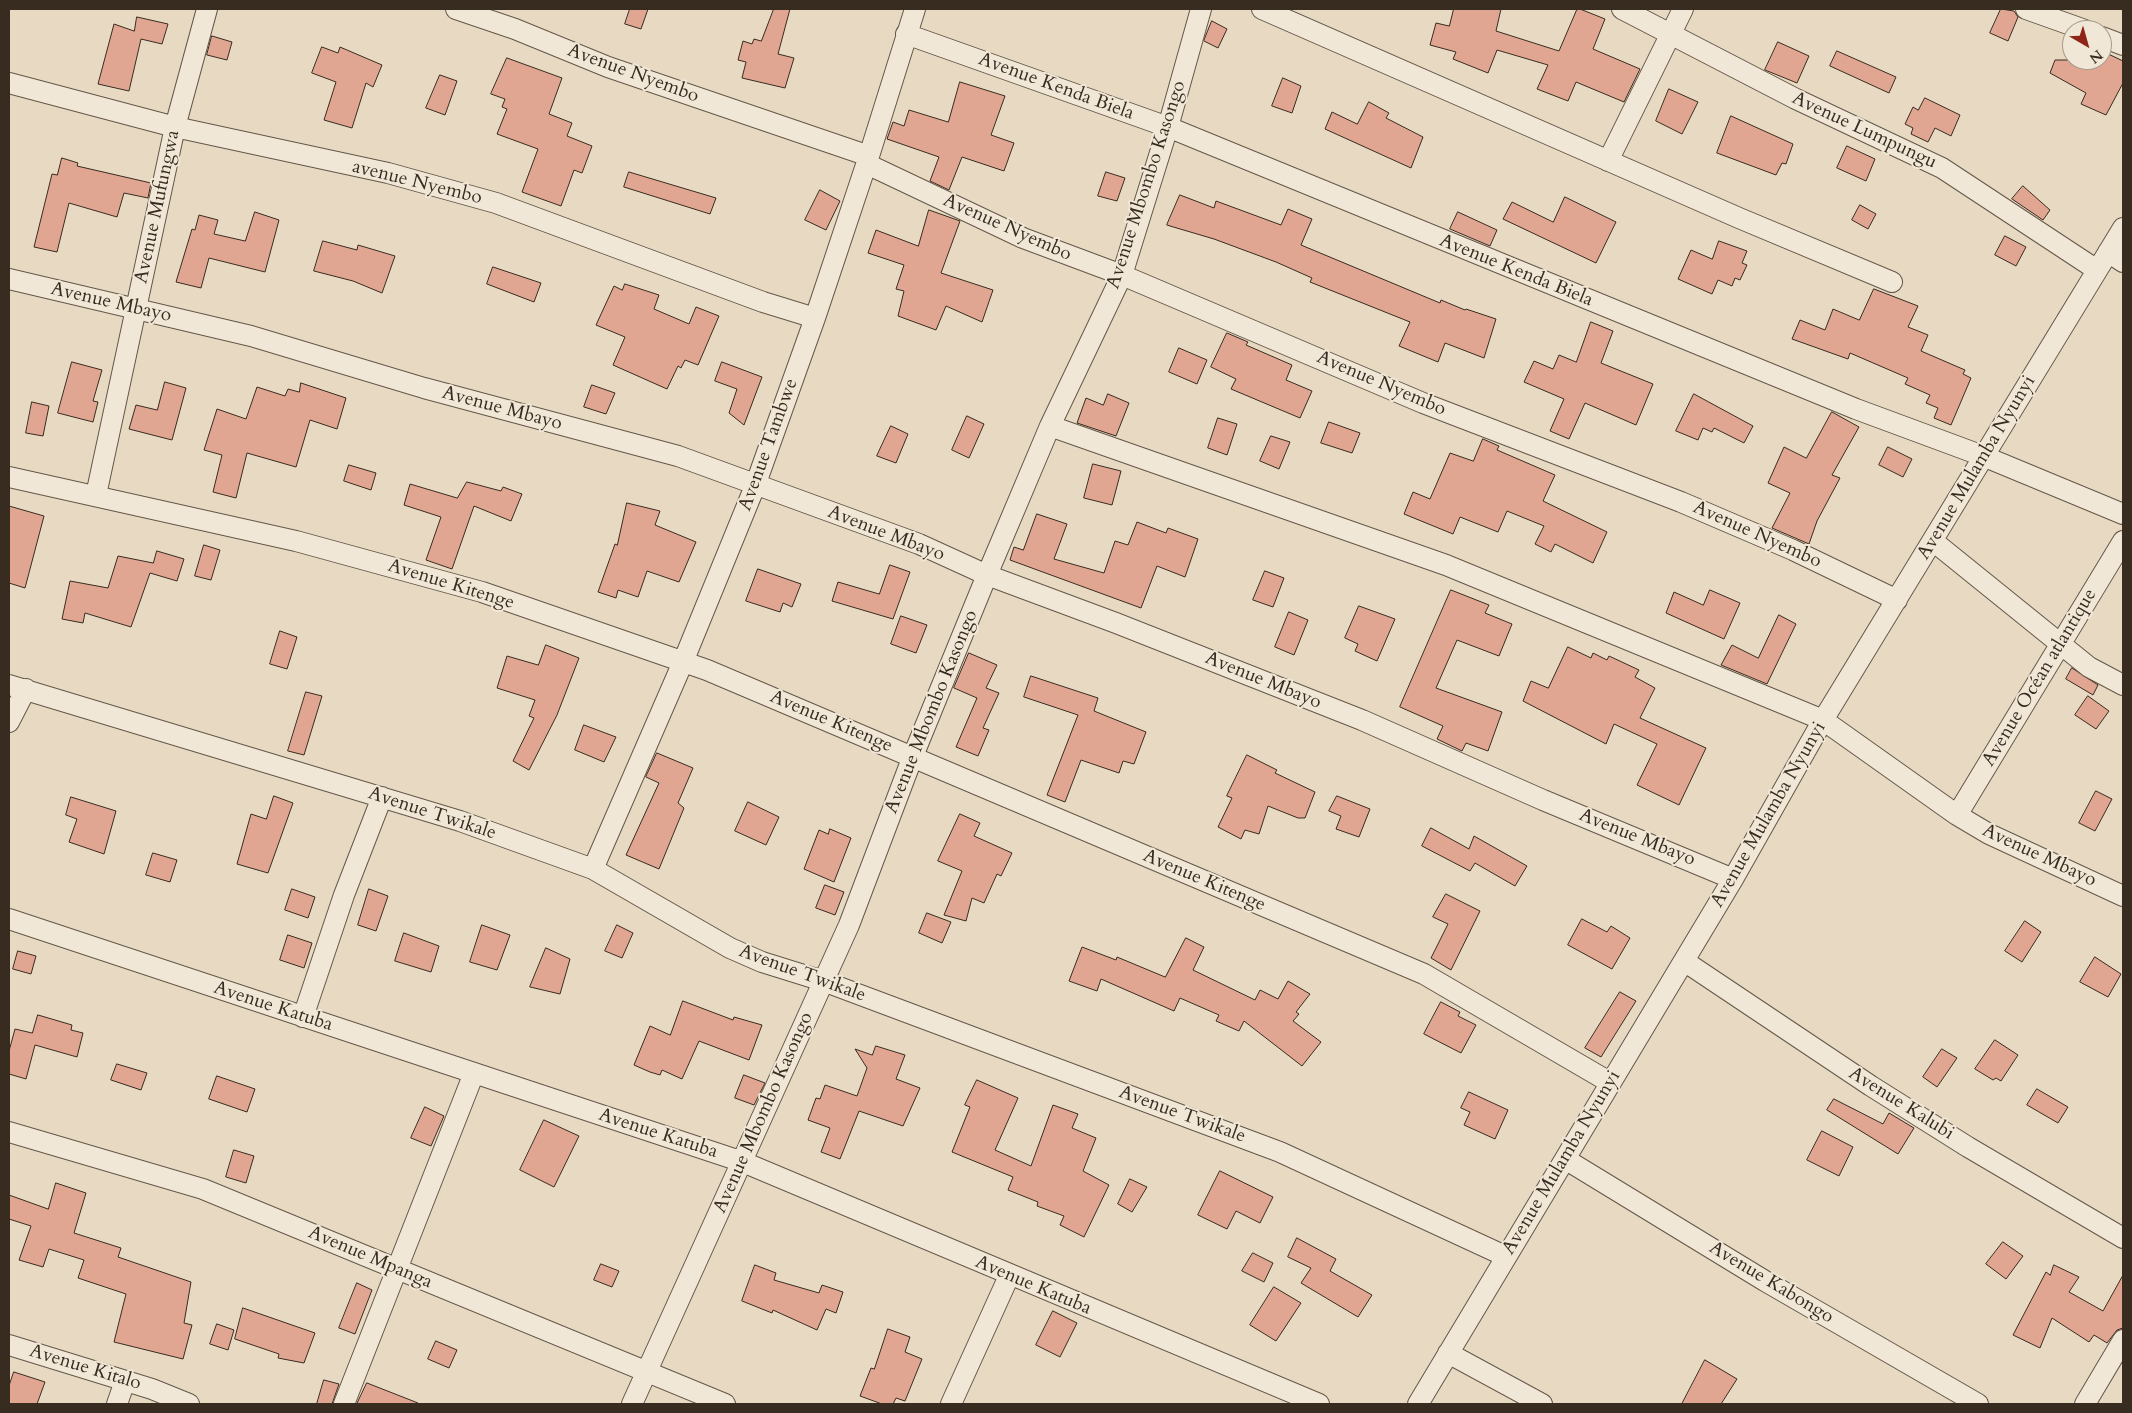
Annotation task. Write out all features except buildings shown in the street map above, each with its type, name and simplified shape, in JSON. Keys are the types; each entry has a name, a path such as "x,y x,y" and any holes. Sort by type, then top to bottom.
{"street":[{"name":"Avenue Mufungwa","path":"96,496 175,127 207,9"},
{"name":"Avenue Nyembo","path":"456,9 515,29 608,67 868,160 1023,238 1122,275 1423,403 1681,502 1793,550 1897,600"},
{"name":"Avenue Tambwe","path":"593,869 684,662 755,486 815,318 868,160 915,9"},
{"name":"Avenue Mbombo Kasongo","path":"632,1404 849,925 913,756 987,575 1050,426 1122,275 1168,127 1201,9"},
{"path":"1262,9 1608,161 1892,282"},
{"name":"Avenue Lumpungu","path":"1622,9 1796,99 1942,168 2097,270"},
{"path":"1608,161 1684,9"},
{"path":"2026,9 2062,22"},
{"name":"Avenue Kenda Biela","path":"906,34 1168,127 1847,406 1983,456 2123,514"},
{"name":"avenue Nyembo","path":"9,83 175,127 388,173 496,203 763,302 815,318"},
{"name":"Avenue Mulamba Nyunyi","path":"1418,1404 1505,1256 1734,878 1823,720 1983,456 2097,270 2116,257 2123,228"},
{"name":"Avenue Mbayo","path":"9,279 251,336 424,388 678,456 755,486 919,544 987,575 1116,623 1362,720 1543,800 1734,878"},
{"name":"Avenue Mbayo","path":"1050,426 1446,565 1823,720 1957,815 1988,834 2123,896"},
{"name":"Avenue Kitenge","path":"9,477 296,541 482,592 707,670 1424,974 1611,1083"},
{"path":"1933,541 2088,667 2123,685"},
{"name":"Avenue Océan atlantique","path":"1957,815 2123,541"},
{"path":"9,722 17,687"},
{"name":"Avenue Twikale","path":"17,687 460,821 593,869 730,948 762,962 824,981 1280,1152 1505,1256"},
{"path":"303,1017 344,895 382,797"},
{"name":"Avenue Katuba","path":"9,919 743,1162 1009,1276 1318,1404"},
{"name":"Avenue Kalubi","path":"1684,961 1871,1086 1968,1147 2123,1238"},
{"path":"344,1404 395,1270 474,1073"},
{"name":"Avenue Mpanga","path":"9,1132 203,1189 395,1270 725,1404"},
{"name":"Avenue Kabongo","path":"1565,1159 1765,1281 1978,1404"},
{"path":"951,1404 1009,1276"},
{"path":"2085,1404 2123,1340"},
{"name":"Avenue Kitalo","path":"9,1345 125,1381 189,1404"},
{"path":"1448,1353 1542,1404"},
{"path":"117,1404 125,1381"}]}
